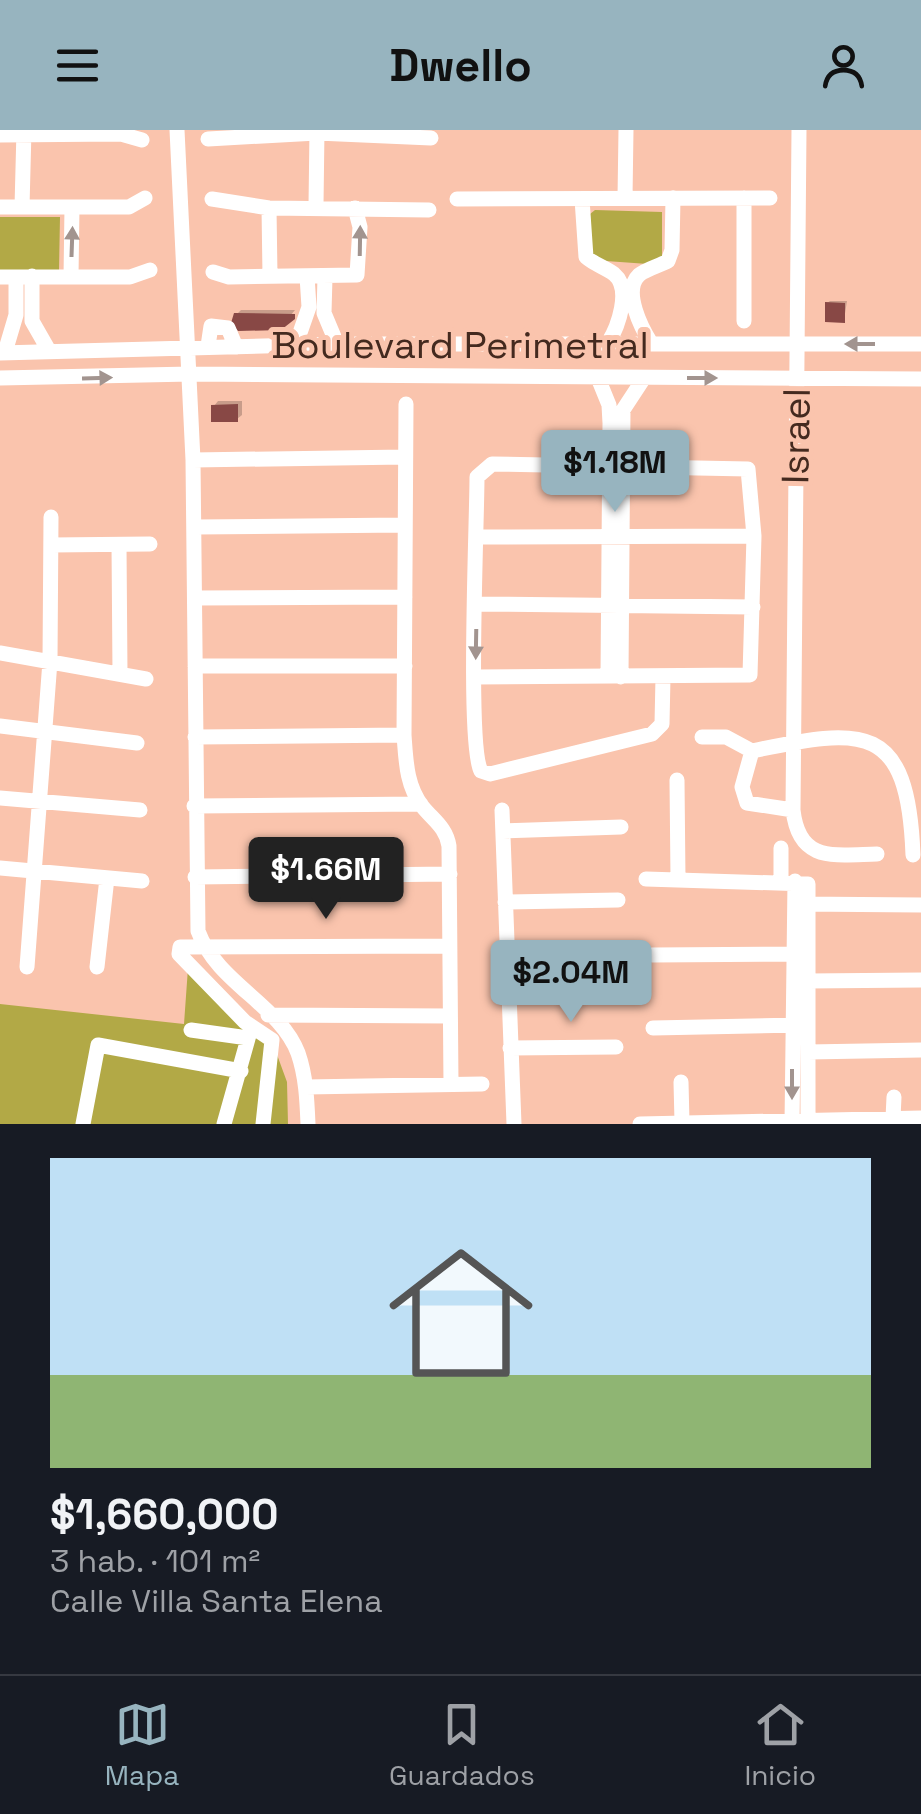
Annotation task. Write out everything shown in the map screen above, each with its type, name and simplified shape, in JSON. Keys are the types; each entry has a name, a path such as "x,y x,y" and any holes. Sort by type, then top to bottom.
{"street":[{"path":"177,130 194,460 195,877 203,944 222,972 282,1027 297,1050 306,1087 308,1124"},
{"path":"625,198 626,130"},
{"name":"Israel","path":"793,810 799,130"},
{"path":"22,207 24,132"},
{"path":"208,139 230,134 317,132 432,138"},
{"path":"316,206 317,132"},
{"path":"0,135 122,134 142,140"},
{"path":"0,207 129,207 145,198"},
{"path":"608,343 636,278 668,261 672,250 673,198"},
{"path":"744,198 744,320"},
{"path":"457,199 770,198"},
{"path":"212,199 269,208 428,210"},
{"path":"582,199 586,257 620,281 640,327 652,343"},
{"path":"71,276 72,207"},
{"path":"269,208 270,276"},
{"path":"213,272 229,278 357,274 360,227 355,208"},
{"path":"48,348 24,305 16,276 130,277 150,270"},
{"path":"308,276 316,307 336,344"},
{"path":"295,347 316,307 325,277"},
{"path":"3,352 24,305"},
{"name":"Boulevard Perimetral","path":"3,352 336,344 921,344"},
{"name":"Boulevard Perimetral","path":"0,378 191,374 921,379"},
{"path":"598,378 616,410 615,676"},
{"path":"616,410 644,378"},
{"path":"406,404 404,735 408,780 420,804 447,834 451,1084"},
{"path":"194,460 405,458"},
{"path":"476,677 615,676 746,678 751,672 753,607 752,476 738,465 492,464 477,477 477,604 476,677 476,757 481,771 490,774 652,734 662,724 663,677"},
{"path":"27,968 50,661 51,517"},
{"path":"195,526 404,525"},
{"path":"477,537 754,536"},
{"path":"51,546 150,544"},
{"path":"119,545 120,674"},
{"path":"195,598 405,597"},
{"path":"477,604 753,607"},
{"path":"0,653 146,678"},
{"path":"195,666 405,666"},
{"path":"0,726 137,743"},
{"path":"702,738 726,737 752,751 840,734 855,736 881,750 902,775 911,802 913,855"},
{"path":"194,736 404,735"},
{"path":"752,751 742,787 747,803 793,810 798,836 813,850 829,855 877,854"},
{"path":"678,780 678,879"},
{"path":"0,798 140,810"},
{"path":"194,806 420,804"},
{"path":"502,810 514,1124"},
{"path":"503,831 621,827"},
{"path":"781,848 802,904 800,1121"},
{"path":"0,868 142,880"},
{"path":"195,877 450,874"},
{"path":"96,967 107,878"},
{"path":"646,879 795,883"},
{"path":"505,902 618,900"},
{"path":"802,904 921,905"},
{"path":"250,1033 179,954 182,946 448,946"},
{"path":"652,955 800,954"},
{"path":"800,954 808,981 800,1025 808,1052 800,1121"},
{"path":"508,975 620,973"},
{"path":"808,981 921,980"},
{"path":"268,1015 449,1016"},
{"path":"653,1028 800,1025"},
{"path":"191,1030 250,1033 274,1044 263,1124"},
{"path":"224,1124 250,1033"},
{"path":"83,1124 98,1045 241,1071"},
{"path":"510,1048 616,1047"},
{"path":"808,1052 921,1050"},
{"path":"681,1082 682,1122"},
{"path":"306,1087 482,1084"},
{"path":"893,1118 894,1097"},
{"path":"640,1124 921,1118"}],"shaded area":[{"path":"595,210 662,212 662,257 648,264 592,260 590,214"},
{"path":"0,217 60,217 59,271 0,270"},
{"path":"188,968 272,1041 287,1082 288,1124 0,1124 0,1004 184,1024"}],"building":[{"path":"825,302 845,303 845,323 825,322"},
{"path":"234,313 295,314 295,319 281,330 238,331 231,323"},
{"path":"238,404 238,422 211,422 211,405"}]}
